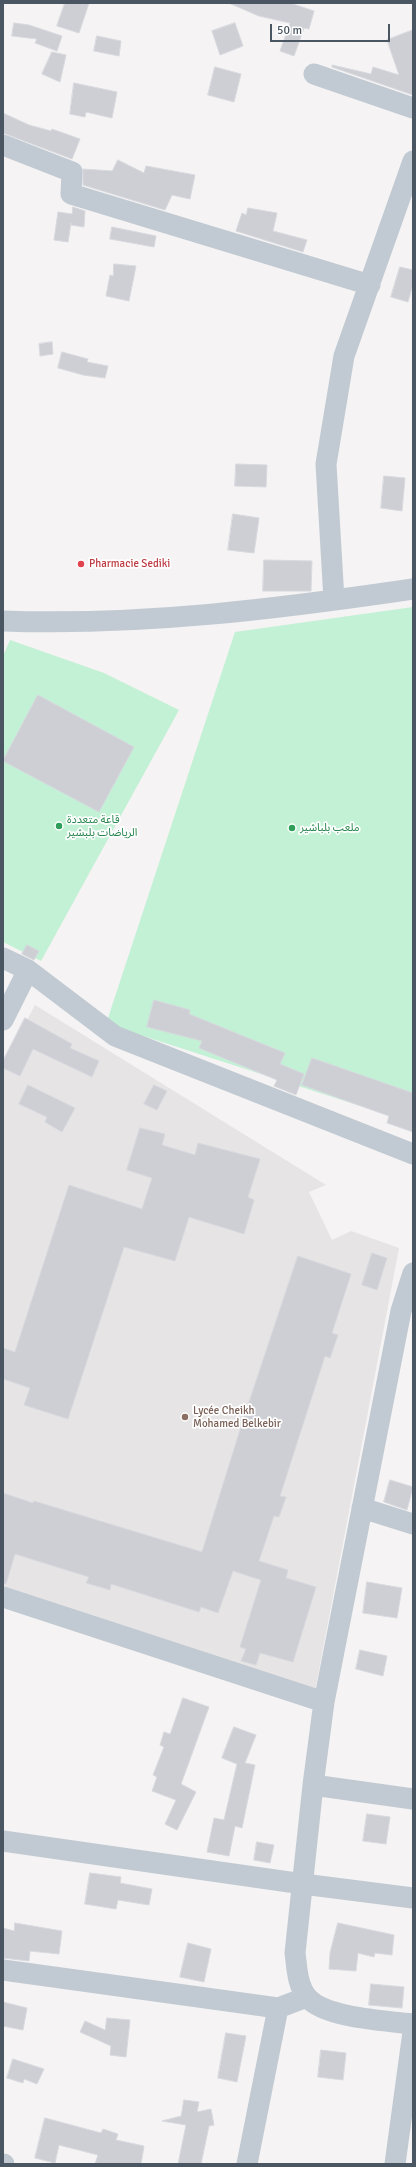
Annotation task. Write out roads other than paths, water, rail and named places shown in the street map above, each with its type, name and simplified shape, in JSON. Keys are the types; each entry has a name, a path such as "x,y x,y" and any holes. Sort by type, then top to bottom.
{"street":[{"path":"314,74 413,108"},
{"path":"3,145 72,172 71,194 370,285"},
{"path":"334,600 326,464 344,356 413,161"},
{"path":"3,621 112,621 212,615 413,589"},
{"path":"3,958 28,970 115,1036 413,1154"},
{"path":"3,1020 28,970"},
{"path":"413,1273 407,1313 362,1508 324,1702 313,1785 295,1952 299,1980 307,1997 323,2008 356,2017 413,2024"},
{"path":"362,1508 413,1524"},
{"path":"3,1597 324,1702"},
{"path":"313,1785 413,1799"},
{"path":"3,1841 303,1884 413,1898"},
{"path":"3,1970 278,2008 307,1997"},
{"path":"247,2164 278,2008"},
{"path":"395,2164 413,2032"}],"place":[{"name":"Pharmacie Sediki","path":"81,564"},
{"name":"قاعة متعددة الرياضات بلبشير","path":"59,826"},
{"name":"ملعب بلباشير","path":"292,828"},
{"name":"Lycée Cheikh Mohamed Belkebir","path":"185,1417"}]}
